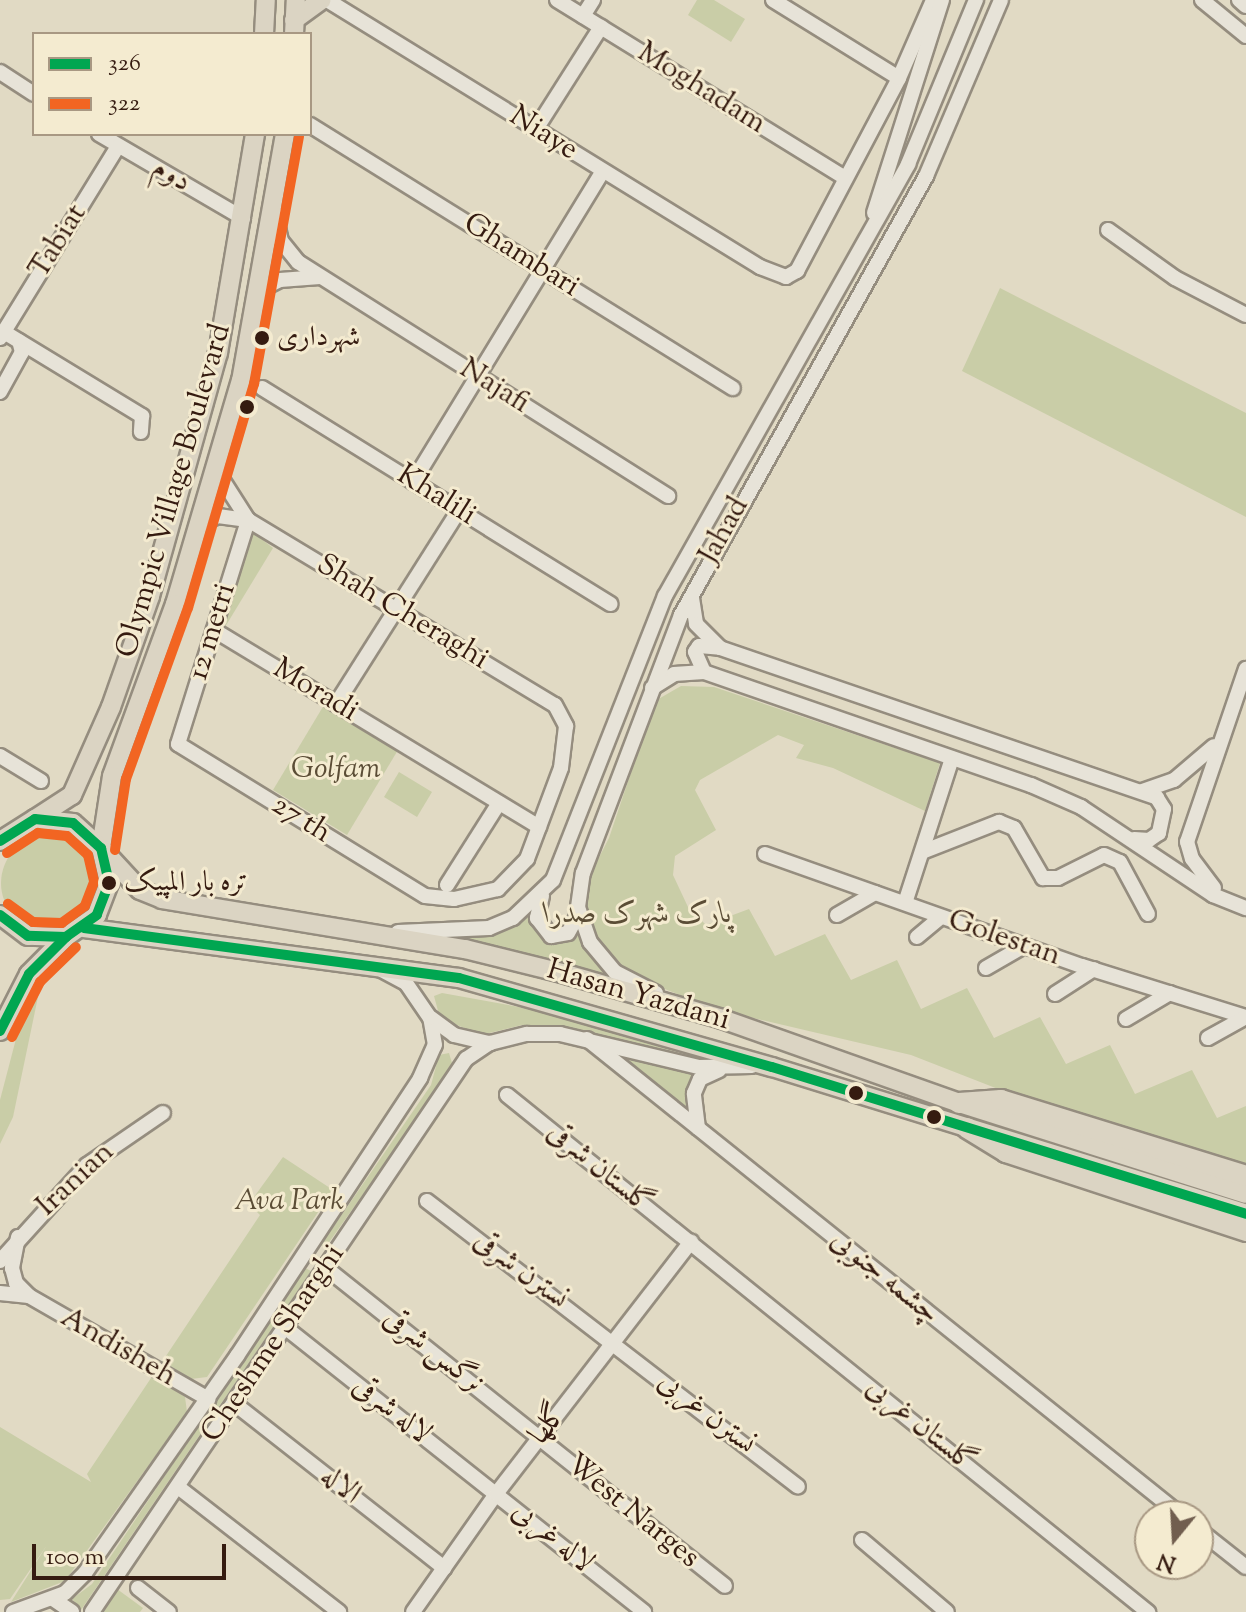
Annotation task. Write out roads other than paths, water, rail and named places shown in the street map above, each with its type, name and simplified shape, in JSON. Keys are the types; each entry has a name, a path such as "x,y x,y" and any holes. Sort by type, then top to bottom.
{"highway":[{"path":"959,1103 1001,1100 1246,1176"},
{"path":"967,1128 1006,1152 1246,1231"}],"main road":[{"path":"264,32 266,0"},
{"path":"294,27 296,0"},
{"path":"294,27 324,0"},
{"name":"Olympic Village Boulevard","path":"5,834 72,795 111,707 145,610 218,353 255,136"},
{"name":"Olympic Village Boulevard","path":"84,928 105,900 109,883 101,848 112,776 216,470 256,303 285,136"},
{"name":"Hasan Yazdani","path":"35,819 73,823 140,890 162,899 465,949 722,1019 1174,1182"},
{"path":"0,915 28,936 66,937"},
{"path":"0,1031 29,974 66,937 84,928"},
{"name":"Hasan Yazdani","path":"84,928 459,978 772,1067 967,1128 1174,1182"},
{"path":"1174,1182 1246,1194"},
{"path":"1174,1182 1246,1214"}],"street":[{"name":"Niaye","path":"324,0 760,267 786,277 797,271 845,178"},
{"name":"Moghadam","path":"557,0 845,178"},
{"path":"583,16 593,0"},
{"path":"773,0 899,78"},
{"path":"845,178 899,78 933,0"},
{"path":"863,247 942,0"},
{"name":"Jahad","path":"361,933 489,928 542,896 561,866 665,596 908,164 976,0"},
{"name":"Jahad","path":"579,913 583,873 651,689 693,589 926,176 1001,0"},
{"path":"1202,0 1246,36"},
{"path":"1239,0 1246,6"},
{"path":"536,129 601,27"},
{"path":"0,72 32,93"},
{"name":"Ghambari","path":"312,126 733,388"},
{"name":"دوم","path":"102,136 243,218"},
{"name":"Tabiat","path":"2,335 118,146"},
{"path":"413,482 603,171"},
{"name":"Najafi","path":"274,201 281,241 321,277 668,496"},
{"path":"1108,230 1175,278 1246,315"},
{"path":"256,303 262,289 280,280 321,277"},
{"path":"2,335 19,341 142,416 141,432"},
{"path":"0,392 22,352 19,341"},
{"name":"Khalili","path":"262,388 611,604"},
{"path":"216,470 248,520"},
{"path":"336,704 459,510"},
{"path":"200,524 218,516 248,520"},
{"name":"Shah Cheraghi","path":"248,520 555,705 566,726 567,747 539,827"},
{"name":"12 metri","path":"178,744 248,520"},
{"path":"693,589 696,624 720,648"},
{"name":"Moradi","path":"214,630 539,827"},
{"path":"704,672 695,652 699,646 720,648 1101,782 1141,791 1157,798 1164,822 1149,840 1134,839"},
{"path":"1241,907 1200,872 1187,842 1217,743 1246,669"},
{"path":"651,689 674,674 704,672 1055,794 1134,839 1241,907"},
{"path":"1141,791 1174,780 1217,743"},
{"name":"27 th","path":"178,744 425,896 454,899 498,889 527,859 539,827"},
{"path":"0,756 41,781"},
{"path":"905,903 952,758"},
{"path":"447,885 499,803"},
{"path":"922,852 999,822 1014,828 1043,878 1058,878 1104,855 1120,862 1148,914"},
{"name":"Golestan","path":"765,854 1024,946 1246,1017"},
{"path":"837,915 875,893"},
{"path":"542,896 537,918 551,936 568,933 579,913"},
{"path":"579,913 590,942 615,972 722,1019"},
{"path":"917,937 941,917"},
{"path":"986,968 1024,946"},
{"path":"376,967 406,983 430,1018 454,1035 490,1043"},
{"path":"1055,994 1094,969"},
{"path":"1126,1019 1170,993"},
{"path":"1208,1038 1246,1017"},
{"path":"430,1018 435,1045 459,1043 466,1059"},
{"name":"Cheshme Sharghi","path":"92,1612 466,1059 490,1043 527,1034 587,1039 722,1069 772,1067"},
{"name":"چشمه جنوبی","path":"587,1039 1162,1500"},
{"name":"Cheshme Sharghi","path":"53,1599 91,1566 208,1399 396,1119 435,1045"},
{"path":"698,1128 694,1093 700,1079 722,1069"},
{"name":"گلستان شرقی","path":"507,1095 691,1242"},
{"name":"Iranian","path":"0,1261 18,1237 87,1165 163,1113"},
{"name":"نسترن شرقی","path":"427,1201 614,1341"},
{"path":"18,1237 12,1268 16,1283 29,1296"},
{"name":"گلها","path":"413,1612 496,1494 691,1242"},
{"name":"گلستان غربی","path":"691,1242 1148,1612"},
{"name":"نرگس شرقی","path":"326,1268 539,1437"},
{"path":"0,1293 29,1296"},
{"name":"Andisheh","path":"29,1296 208,1399"},
{"name":"لاله شرقی","path":"286,1328 496,1494"},
{"name":"نسترن غربی","path":"614,1341 798,1487"},
{"name":"الاله","path":"235,1404 444,1568"},
{"name":"West Narges","path":"539,1437 725,1586"},
{"path":"178,1487 339,1612"},
{"name":"لاله غربی","path":"496,1494 644,1612"},
{"path":"862,1540 947,1612"},
{"path":"1214,1542 1246,1567"},
{"path":"138,1588 169,1612"},
{"path":"9,1611 53,1599 72,1612"}],"place":[{"name":"شهرداری","path":"262,338"},
{"name":"تره بار المپیک","path":"109,883"}],"park label":[{"name":"Golfam","path":"336,770"},
{"name":"پارک شهرک صدرا","path":"638,915"},
{"name":"Ava Park","path":"289,1202"}]}
